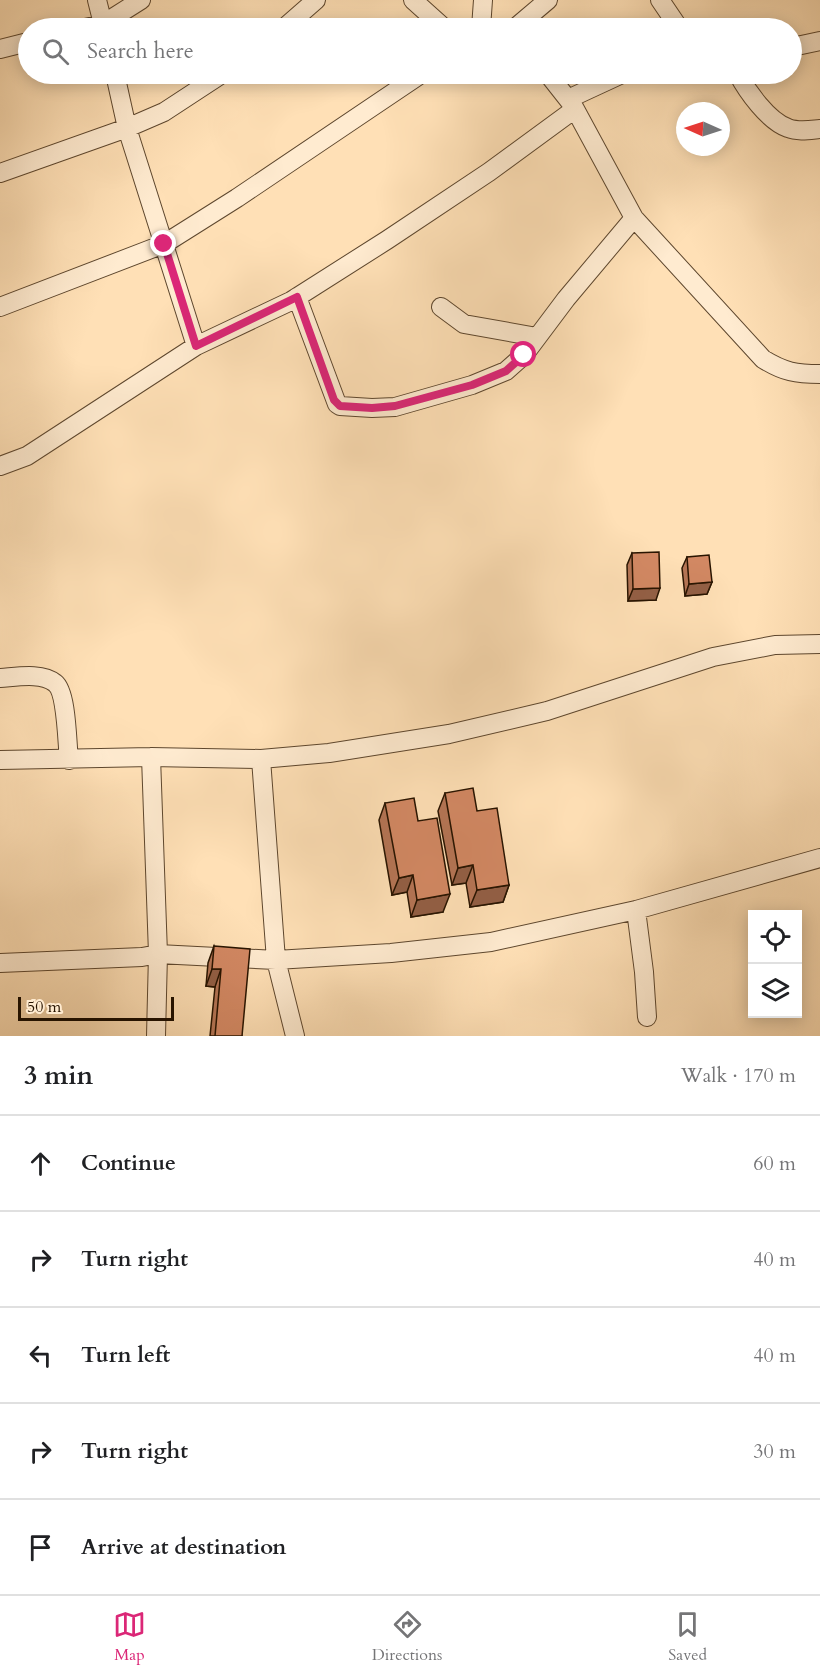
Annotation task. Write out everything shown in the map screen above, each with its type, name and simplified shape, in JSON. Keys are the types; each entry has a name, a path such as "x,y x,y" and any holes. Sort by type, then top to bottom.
{"street":[{"path":"97,0 102,18"},
{"path":"115,18 141,0"},
{"path":"295,18 316,0"},
{"path":"413,0 433,18"},
{"path":"482,18 483,0"},
{"path":"527,18 548,0"},
{"path":"660,0 672,18"},
{"path":"802,45 820,41"},
{"path":"0,49 18,44"},
{"path":"116,84 127,128 196,346"},
{"path":"0,173 127,128 164,112 207,84"},
{"path":"0,307 164,244 237,198 406,84"},
{"path":"556,84 571,104 634,218 763,359 795,374 820,374"},
{"path":"0,466 27,456 196,346 297,297 489,172 571,104 605,84"},
{"path":"743,84 777,122 789,129 801,131 820,129"},
{"path":"297,297 334,400 340,406 372,408 395,406 472,385 506,371 524,355 566,299 634,218"},
{"path":"441,307 464,324 537,337"},
{"path":"0,760 151,757 261,759 329,753 449,734 547,711 713,657 775,645 820,644"},
{"path":"0,678 37,677 55,682 62,692 69,760"},
{"path":"151,757 158,954 156,1036"},
{"path":"261,759 276,960 295,1036"},
{"path":"0,963 142,957 158,954 276,960 391,953 491,942 636,910 820,858"},
{"path":"636,910 647,1017"}],"building":[{"path":"659,552 660,588 633,589 632,553"},
{"path":"709,555 712,582 689,584 687,557"},
{"path":"473,788 477,811 497,808 509,885 477,890 473,865 458,868 445,793"},
{"path":"414,798 418,821 437,818 450,894 417,900 413,875 399,878 385,803"},
{"path":"214,946 250,949 242,1036 215,1036 221,969 212,969"}],"route":[{"path":"164,244 196,346 297,297 334,400 340,406 372,408 395,406 472,385 506,371 524,355"}]}
